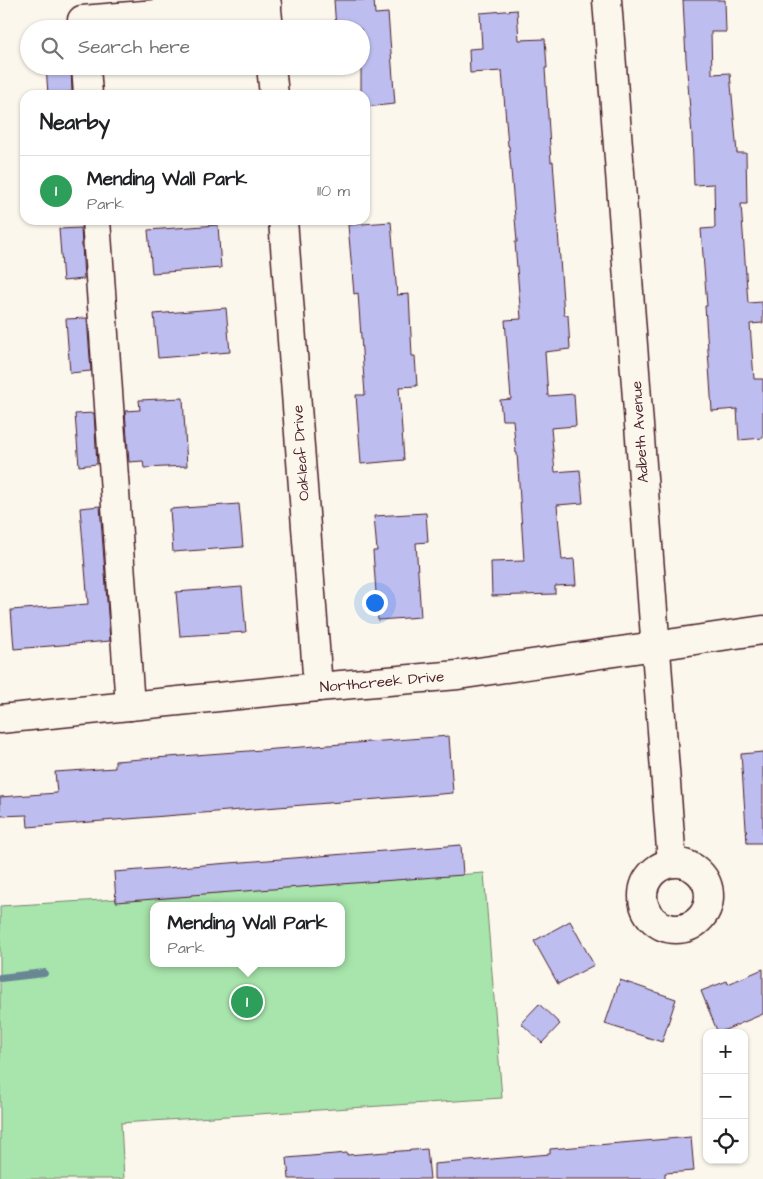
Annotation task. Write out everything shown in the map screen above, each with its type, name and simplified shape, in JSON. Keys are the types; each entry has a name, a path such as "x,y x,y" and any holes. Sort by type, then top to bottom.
{"street":[{"name":"Adbeth Avenue","path":"607,0 672,863"},
{"path":"82,16 267,11"},
{"path":"87,75 88,90"},
{"path":"272,75 273,90"},
{"path":"96,225 130,706"},
{"name":"Oakleaf Drive","path":"283,225 318,687"},
{"name":"Northcreek Drive","path":"0,719 458,675 763,630"}],"green space":[{"path":"484,873 502,1098 121,1123 124,1179 0,1179 0,906"}],"building":[{"path":"334,0 374,0 375,14 388,13 395,104 370,106 370,90 361,90 361,75 370,75 370,20 335,20"},
{"path":"683,0 725,0 726,32 711,32 712,74 730,73 737,153 746,153 747,204 741,204 748,303 762,302 763,323 750,324 754,379 763,379 763,438 739,440 737,409 712,411 701,229 715,228 714,184 694,185"},
{"path":"517,10 519,40 545,39 551,162 553,161 564,315 568,315 570,349 545,352 548,396 574,394 576,426 551,428 555,472 580,470 583,503 557,505 562,560 574,559 576,585 555,586 555,594 492,596 491,562 524,561 513,420 502,420 500,400 511,399 505,320 521,319 515,242 517,242 502,71 470,73 469,49 482,48 480,13"},
{"path":"47,75 71,75 72,90 48,90"},
{"path":"391,222 397,295 409,294 412,356 415,356 417,386 399,387 404,460 361,464 356,395 365,395 358,293 354,294 348,225 370,225 370,223"},
{"path":"218,225 221,268 152,273 148,230"},
{"path":"81,228 84,279 63,281 59,229"},
{"path":"226,308 230,352 158,358 154,314"},
{"path":"87,318 91,371 70,373 66,319"},
{"path":"183,398 187,466 144,468 143,461 129,462 125,411 140,410 139,400"},
{"path":"94,413 97,464 79,466 75,414"},
{"path":"239,504 243,547 173,552 170,509"},
{"path":"100,506 110,641 14,649 11,610 88,604 80,508"},
{"path":"426,513 428,542 416,543 421,617 378,620 373,551 377,551 374,516"},
{"path":"242,587 246,632 180,636 176,592"},
{"path":"449,736 453,793 28,827 27,815 0,816 0,797 57,793 55,772 115,768 115,761"},
{"path":"763,752 763,843 747,843 741,754"},
{"path":"461,845 463,875 116,902 114,872"},
{"path":"570,921 594,965 558,984 534,941"},
{"path":"763,969 763,1014 727,1029 716,1029 701,991 727,981 728,984"},
{"path":"620,980 676,999 662,1042 605,1024"},
{"path":"539,1004 560,1024 542,1043 521,1023"},
{"path":"691,1137 694,1171 665,1173 665,1179 434,1179 434,1164 550,1154 550,1149"},
{"path":"427,1149 430,1179 289,1179 287,1158"}],"waterway":[{"path":"0,978 44,973"}],"place":[{"name":"Mending Wall Park","path":"247,1002"}]}
